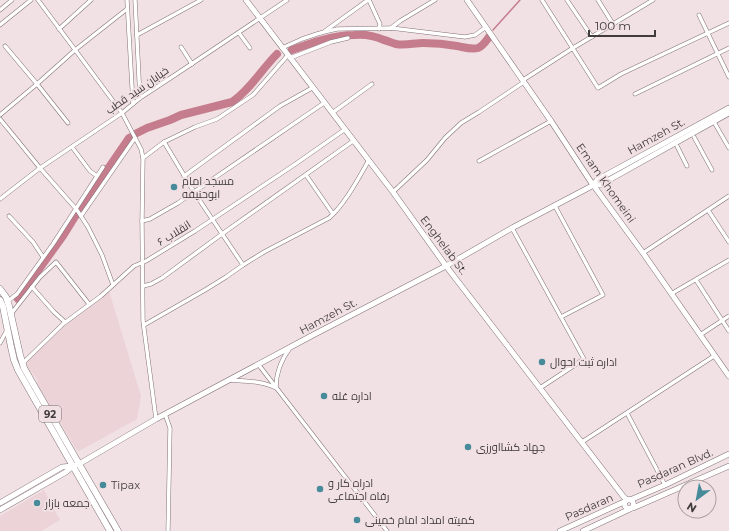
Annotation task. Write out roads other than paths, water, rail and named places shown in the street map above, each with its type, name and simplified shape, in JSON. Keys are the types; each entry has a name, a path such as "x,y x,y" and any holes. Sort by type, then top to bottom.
{"main road":[{"name":"Enghelab St.","path":"246,0 344,130 369,160 446,266 622,496 627,500 625,504 626,507 631,508"},
{"name":"Emam Khomeini","path":"467,0 594,185 729,376"},
{"name":"Hamzeh St.","path":"594,185 597,180 729,108"},
{"name":"Hamzeh St.","path":"0,510 165,414 446,266 512,228 594,185 600,185 729,113"},
{"name":"92","path":"0,289 6,297 4,304 14,360 18,370 118,531"},
{"name":"92","path":"4,304 11,314 24,368 110,531"},
{"name":"Pasdaran Blvd.","path":"627,500 665,485 729,454"},
{"name":"Hamzeh St.","path":"0,503 62,467 76,465"},
{"name":"Pasdaran Blvd.","path":"631,508 729,466"},
{"name":"Pasdaran","path":"560,531 627,500"},
{"name":"Pasdaran","path":"583,531 631,508"}],"street":[{"path":"0,10 12,0"},
{"path":"0,26 31,0"},
{"path":"38,0 122,113 141,148 143,158 142,263 144,325 156,419"},
{"path":"59,29 91,0"},
{"path":"127,0 133,104"},
{"path":"135,0 140,98"},
{"path":"137,36 137,34 201,0"},
{"name":"خیابان سید قطب","path":"0,199 40,168 122,113 140,98 288,0"},
{"path":"324,32 368,0 380,24 379,29"},
{"path":"391,28 435,0"},
{"path":"542,0 598,88 621,74 729,24"},
{"path":"567,0 592,37"},
{"path":"598,0 613,24"},
{"path":"393,192 427,160 452,130 461,123 573,48 651,0"},
{"path":"0,115 75,50 127,9"},
{"path":"699,15 729,77"},
{"path":"282,48 302,39 324,32 344,29 391,28 465,37 475,35 486,27"},
{"path":"239,33 250,48"},
{"path":"143,158 164,142 195,127 217,119 253,96 289,57 318,46 348,38"},
{"path":"6,46 68,123"},
{"path":"181,47 192,64"},
{"path":"634,94 729,48"},
{"path":"332,114 372,84"},
{"path":"184,176 280,106 312,88"},
{"path":"142,221 150,219 194,192 324,103"},
{"path":"0,119 40,168 76,208 102,255 113,285"},
{"path":"479,161 551,121"},
{"path":"714,122 729,148"},
{"name":"انقلاب ۶","path":"23,363 64,322 101,296 134,266 178,242 212,220 344,130"},
{"path":"694,137 712,170"},
{"path":"81,216 135,138"},
{"path":"143,286 151,284 162,278 353,141"},
{"path":"164,142 194,192 243,265"},
{"path":"677,146 687,166"},
{"path":"72,147 90,171 97,176"},
{"path":"144,325 205,290 243,265 329,218 352,188 369,160"},
{"path":"4,304 16,294 67,224 103,167"},
{"path":"306,175 333,214"},
{"path":"643,253 729,196"},
{"path":"555,206 604,294 561,317"},
{"path":"708,210 729,242"},
{"path":"10,216 33,242 43,257"},
{"path":"512,228 584,359 540,388"},
{"path":"671,294 729,260"},
{"path":"11,314 40,277 56,262 89,304"},
{"path":"696,280 729,331"},
{"path":"32,287 64,322"},
{"path":"700,335 729,316"},
{"path":"0,342 8,328"},
{"path":"276,388 277,373 282,361 291,347"},
{"path":"582,442 714,356"},
{"path":"258,364 387,531"},
{"path":"230,380 271,385 276,388"},
{"path":"627,413 665,485"},
{"path":"165,414 170,428 168,531"}],"waterway":[{"path":"493,30 520,0"},
{"path":"292,50 323,40 346,35 377,37 399,45 436,43 473,49 481,46 489,37"},
{"path":"137,133 181,115 232,102 250,86 277,54"},
{"path":"81,208 131,137"},
{"path":"18,299 63,236 76,215"}],"place":[{"name":"مسجد امام ابوحنیفه","path":"174,187"},
{"name":"اداره ثبت احوال","path":"542,362"},
{"name":"اداره غله","path":"324,396"},
{"name":"جهاد کشااورزی","path":"468,447"},
{"name":"Tipax","path":"103,485"},
{"name":"ادراه کار و رفاه اجتماعی","path":"320,489"},
{"name":"جمعه بازار","path":"37,503"},
{"name":"کمیته امداد امام خمینی","path":"357,520"}]}
